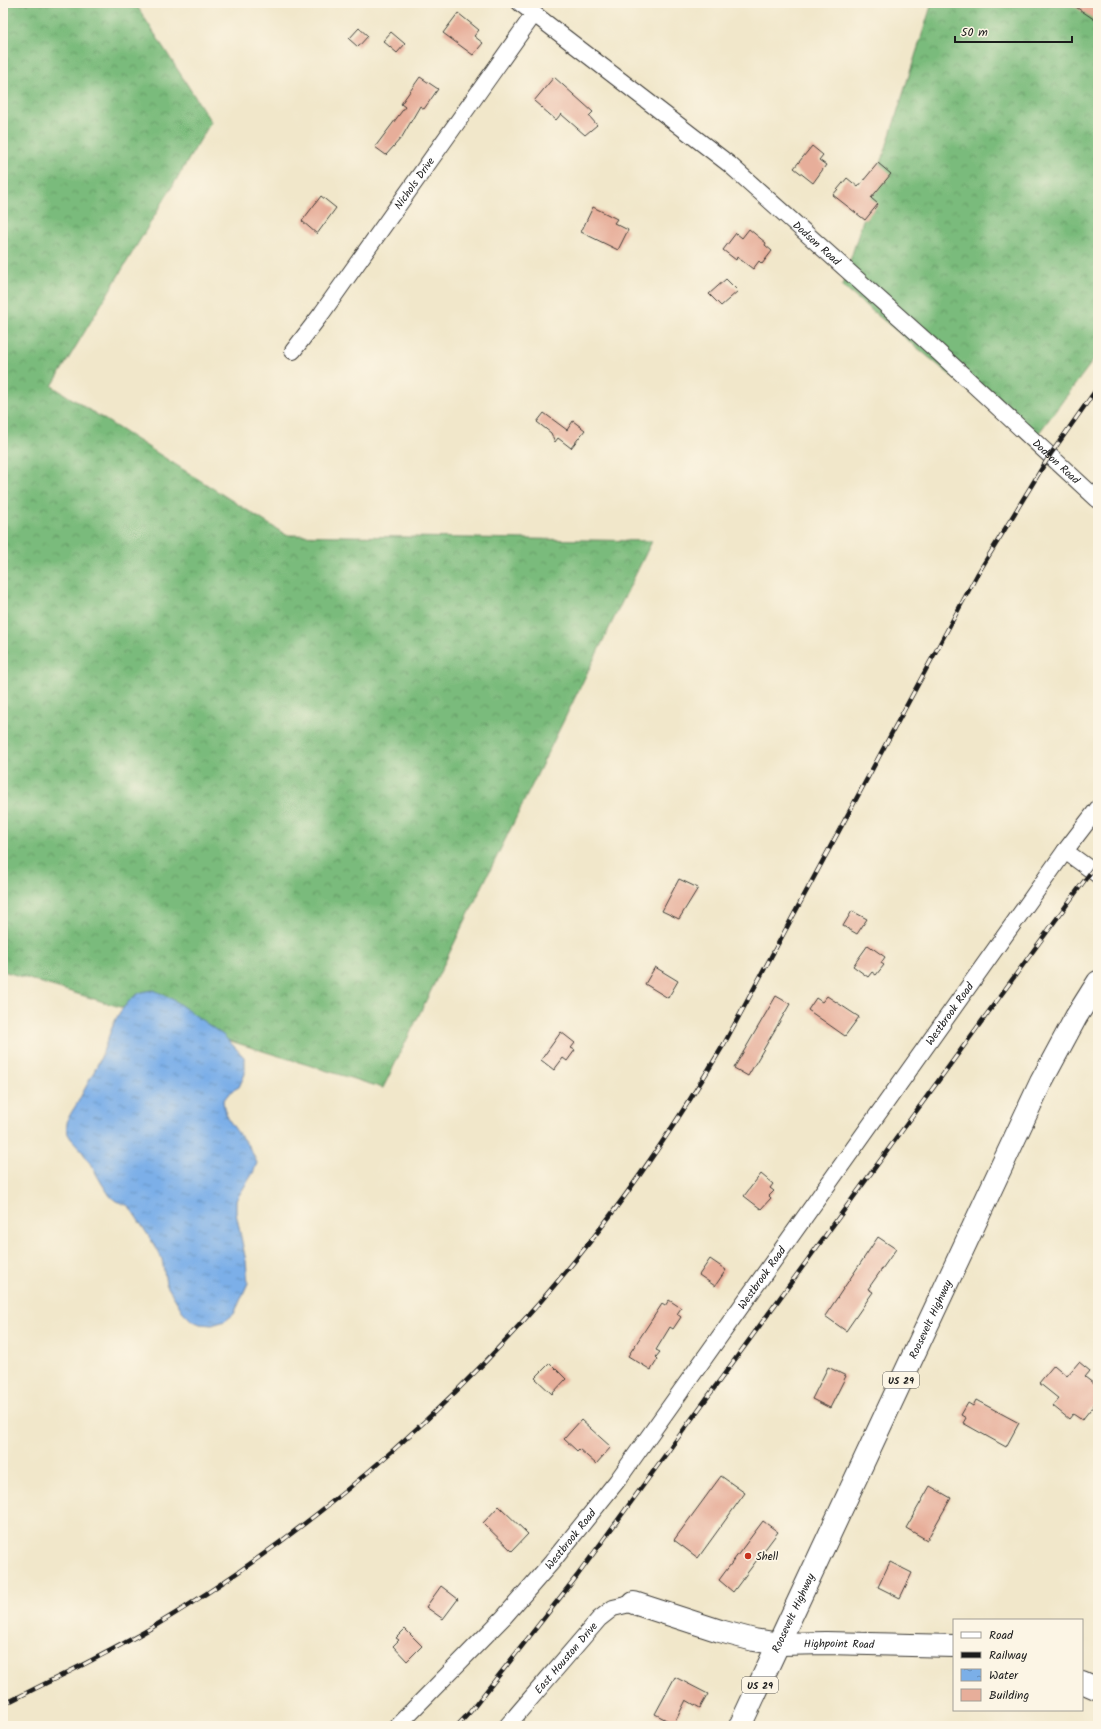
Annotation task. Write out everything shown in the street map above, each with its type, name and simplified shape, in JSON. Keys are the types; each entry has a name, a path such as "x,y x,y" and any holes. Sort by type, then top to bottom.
{"main road":[{"name":"Roosevelt Highway","path":"740,1726 780,1644 1041,1082 1076,1017 1098,982"},
{"name":"Highpoint Road","path":"634,1603 720,1631 754,1640 780,1644 826,1643 953,1646"},
{"path":"1083,1682 1098,1689"}],"street":[{"name":"Dodson Road","path":"520,3 729,164 953,366 1098,500"},
{"name":"Nichols Drive","path":"293,351 322,313 534,14"},
{"name":"Westbrook Road","path":"397,1726 504,1617 552,1562 617,1481 1065,851 1098,808"},
{"path":"1065,851 1098,875"},
{"name":"East Houston Drive","path":"507,1726 599,1619 613,1608 634,1603"}],"green space":[{"path":"3,3 135,3 211,122 52,386 286,535 652,541 383,1088 3,971"},
{"path":"932,3 1098,3 1098,354 1032,442 842,286"}],"water":[{"path":"154,990 172,999 223,1035 245,1058 245,1074 239,1087 230,1092 223,1101 229,1120 249,1147 257,1163 253,1173 236,1200 236,1213 246,1261 248,1283 234,1314 225,1321 212,1325 200,1324 191,1320 183,1312 166,1284 162,1259 157,1249 129,1206 116,1201 110,1196 85,1155 69,1136 67,1130 67,1122 96,1068 113,1024 120,1012 137,994 144,991"}],"building":[{"path":"1070,3 1098,3 1098,22"},
{"path":"458,13 479,30 474,36 483,43 473,55 443,33"},
{"path":"359,28 368,36 358,47 349,39"},
{"path":"391,32 405,44 397,53 383,41"},
{"path":"420,77 438,89 424,109 420,106 402,137 386,155 375,147 405,107 401,104"},
{"path":"554,77 593,112 589,116 597,125 585,135 561,114 556,120 534,101"},
{"path":"812,146 823,155 819,160 826,165 813,183 794,168"},
{"path":"878,163 891,174 871,198 878,204 865,220 833,195 847,178 858,187"},
{"path":"321,196 336,208 317,234 302,221"},
{"path":"593,207 617,219 614,223 628,230 618,250 581,232"},
{"path":"749,229 766,243 765,245 772,251 762,264 759,261 753,269 737,257 736,260 723,250 736,233 742,238"},
{"path":"726,279 738,291 721,306 709,294"},
{"path":"544,413 567,430 573,421 585,430 571,448 558,438 555,442 551,433 537,422"},
{"path":"679,879 698,888 679,919 662,911"},
{"path":"852,911 867,919 857,934 843,926"},
{"path":"868,945 885,957 881,963 884,965 876,975 872,972 868,977 853,966"},
{"path":"655,967 678,981 668,998 645,984"},
{"path":"776,996 790,1004 748,1076 734,1068"},
{"path":"827,996 859,1017 845,1036 808,1010 816,998 822,1002"},
{"path":"561,1032 575,1043 571,1048 575,1050 567,1061 563,1058 554,1070 541,1060"},
{"path":"761,1174 773,1184 770,1188 774,1191 769,1196 771,1198 761,1209 744,1196"},
{"path":"878,1237 896,1249 868,1289 873,1292 846,1331 825,1316"},
{"path":"710,1259 726,1270 715,1286 699,1275"},
{"path":"669,1300 681,1308 677,1314 681,1317 673,1329 670,1327 656,1350 660,1352 656,1357 658,1359 651,1370 628,1356 662,1304 665,1306"},
{"path":"1079,1362 1090,1371 1085,1377 1098,1387 1098,1400 1082,1420 1073,1414 1069,1419 1053,1406 1059,1399 1039,1383 1054,1365 1067,1376"},
{"path":"550,1363 566,1379 552,1394 535,1378"},
{"path":"828,1367 846,1376 830,1408 812,1399"},
{"path":"976,1400 1019,1423 1006,1447 963,1423 966,1418 961,1415 968,1403 973,1406"},
{"path":"581,1420 611,1447 596,1464 579,1449 577,1451 564,1439"},
{"path":"721,1476 745,1493 698,1558 674,1540"},
{"path":"930,1486 951,1498 927,1540 906,1528"},
{"path":"499,1506 528,1534 512,1551 483,1523"},
{"name":"Shell","path":"763,1521 778,1532 733,1592 719,1580"},
{"path":"890,1562 912,1573 900,1598 878,1587"},
{"path":"441,1586 458,1599 443,1619 426,1607"},
{"path":"405,1629 422,1646 407,1661 393,1646 399,1640 396,1638"},
{"path":"675,1677 708,1694 700,1708 686,1700 674,1724 655,1714"}],"railway":[{"path":"3,1705 101,1656 158,1624 219,1585 278,1543 336,1498 392,1451 446,1401 498,1349 547,1294 611,1215 662,1143 709,1069 724,1044 977,575 1050,455 1098,387"},
{"path":"457,1726 470,1712 577,1576 1098,862"}],"place":[{"name":"Shell","path":"748,1556"}]}
